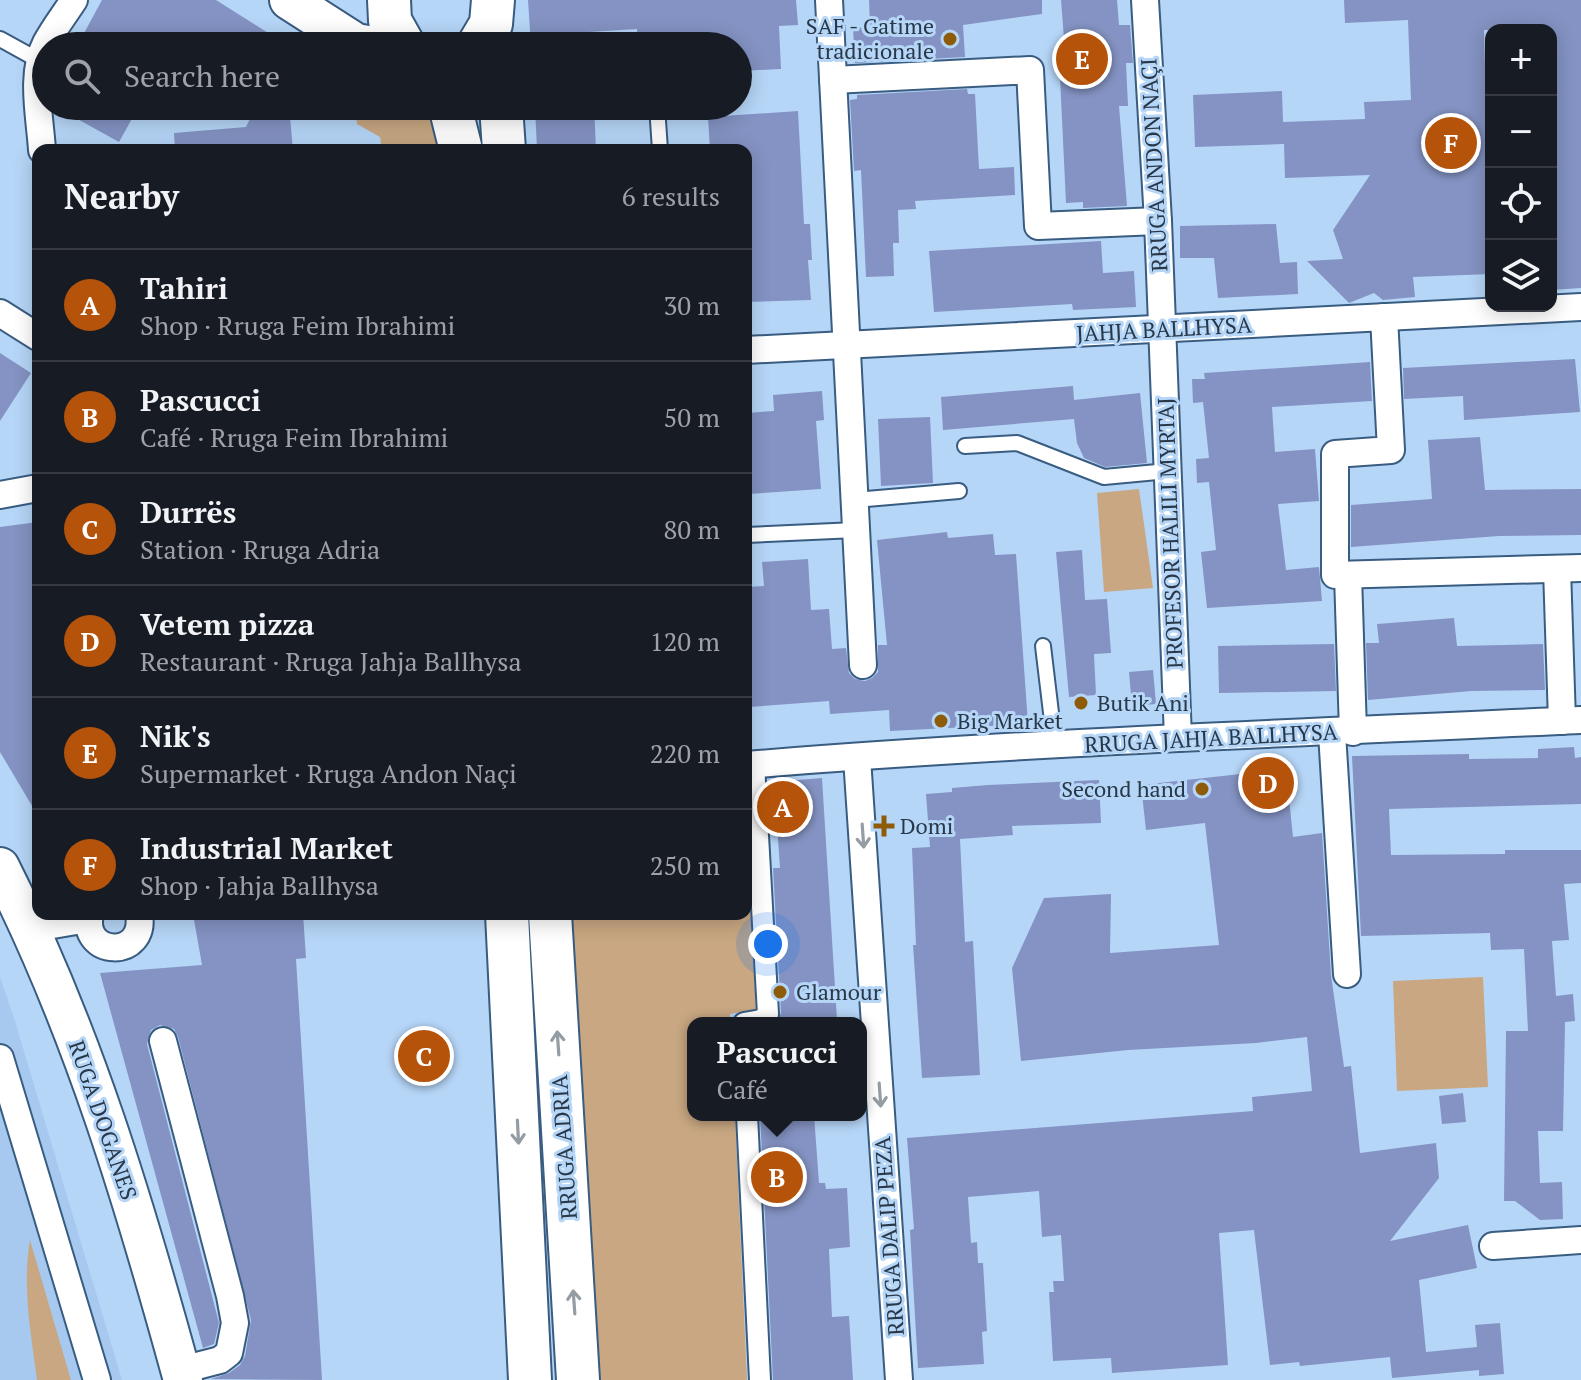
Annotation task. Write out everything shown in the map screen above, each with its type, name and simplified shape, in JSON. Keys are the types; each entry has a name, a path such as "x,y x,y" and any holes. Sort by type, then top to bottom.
{"main road":[{"path":"289,0 339,32"},
{"path":"389,0 390,21 396,32"},
{"path":"454,120 460,144"},
{"path":"502,120 504,144"},
{"name":"RUGA DOGANES","path":"0,867 72,1031 110,1136 153,1268 182,1375"},
{"name":"RRUGA ADRIA","path":"507,920 530,1380"},
{"name":"RRUGA ADRIA","path":"550,920 578,1380"}],"street":[{"path":"53,32 74,0"},
{"path":"829,0 863,665"},
{"name":"RRUGA ANDON NAÇI","path":"1145,0 1162,329"},
{"path":"833,80 1030,70 1038,226 1158,221"},
{"path":"40,120 42,144"},
{"name":"JAHJA BALLHYSA","path":"752,350 1581,307"},
{"path":"0,313 32,333"},
{"path":"1384,317 1391,450 1335,454 1335,575 1569,568 1572,720"},
{"name":"PROFESOR HALILI MYRTAJ","path":"1162,329 1178,738"},
{"path":"0,495 32,489"},
{"path":"1347,974 1342,732 1348,575"},
{"name":"RRUGA JAHJA BALLHYSA","path":"752,764 1178,738 1572,720"},
{"name":"RRUGA DALIP PEZA","path":"857,758 899,1380"},
{"path":"752,792 768,1014 764,1017"},
{"path":"32,936 90,922 97,942 118,948 128,945 140,927 139,920"},
{"path":"163,1041 235,1323 229,1353 220,1360 182,1375"},
{"path":"0,1058 97,1380"},
{"path":"747,1121 760,1380"},
{"path":"1493,1246 1581,1240"}],"lane":[{"path":"0,39 32,57"},
{"path":"658,120 660,144"},
{"path":"965,446 1017,443 1104,477 1168,471"},
{"path":"855,500 959,491"},
{"path":"752,535 856,530"},
{"path":"1043,646 1055,746"}],"shaded area":[{"path":"357,120 442,120 449,144 381,144 380,137 357,124"},
{"path":"1139,489 1153,588 1104,592 1097,493"},
{"path":"559,920 751,920 756,1009 730,1014 730,1017 687,1017 687,1121 735,1121 747,1380 582,1380"},
{"path":"0,977 14,1018 122,1380 0,1380"},
{"path":"1483,977 1488,1087 1397,1091 1393,981"},
{"path":"30,1240 71,1380 37,1380 27,1292"}],"building":[{"path":"102,0 216,0 267,32 85,32"},
{"path":"528,0 796,0 798,25 779,26 781,69 752,70 752,32 637,32 637,29 530,32"},
{"path":"869,0 1042,0 1042,14 963,25 965,57 855,63 853,28 870,27"},
{"path":"1061,0 1117,0 1119,25 1130,25 1133,63 1126,63 1128,106 1119,106 1127,206 1083,208 1083,202 1066,203 1060,77 1067,77"},
{"path":"1344,0 1581,0 1581,288 1557,290 1557,24 1485,24 1485,274 1413,277 1415,297 1383,300 1374,293 1349,303 1307,261 1343,259 1333,230 1370,175 1285,178 1284,144 1195,147 1193,95 1282,91 1283,122 1365,119 1364,102 1411,100 1408,20 1345,23"},
{"path":"967,89 968,94 975,94 979,169 1014,167 1015,195 915,201 916,209 898,210 899,243 893,243 894,276 866,277 861,170 854,171 850,100 857,99 857,95"},
{"path":"798,111 804,224 810,224 812,260 808,260 811,300 752,302 752,144 710,144 708,120 752,120 752,114"},
{"path":"79,120 131,120 119,142"},
{"path":"249,120 290,120 292,144 175,144 174,133 246,127"},
{"path":"536,120 595,120 596,144 537,144"},
{"path":"1276,224 1280,263 1297,262 1298,294 1218,298 1214,258 1180,258 1180,226"},
{"path":"1101,241 1103,273 1134,271 1136,307 1073,310 1072,304 934,312 929,251"},
{"path":"0,353 31,373 0,421"},
{"path":"1575,359 1580,412 1464,420 1463,396 1404,399 1403,368"},
{"path":"1370,362 1372,401 1272,407 1275,452 1315,449 1319,501 1278,504 1286,570 1319,567 1322,601 1207,608 1201,552 1216,550 1209,482 1197,483 1196,459 1209,458 1203,402 1193,403 1192,379 1205,379 1204,373"},
{"path":"1073,386 1074,400 1140,393 1147,463 1105,467 1084,458 1077,443 1074,419 943,430 941,397"},
{"path":"822,391 824,420 816,421 821,489 752,494 752,413 774,411 773,395"},
{"path":"930,417 933,483 881,486 878,419"},
{"path":"1480,437 1485,490 1581,489 1581,535 1499,536 1351,547 1351,505 1432,499 1428,440"},
{"path":"32,523 32,806 0,752 0,527"},
{"path":"947,532 948,538 993,534 995,555 1016,554 1028,724 890,731 889,710 830,714 829,701 752,707 752,587 764,586 762,562 808,559 811,610 829,609 832,649 846,648 849,673 855,679 865,681 878,672 878,645 887,645 877,540"},
{"path":"1082,550 1085,600 1107,599 1111,653 1094,654 1096,695 1069,697 1056,552"},
{"path":"1454,618 1457,646 1543,644 1545,690 1471,691 1368,700 1366,643 1379,643 1377,624"},
{"path":"1334,644 1336,691 1219,693 1218,646"},
{"path":"1153,670 1156,704 1132,706 1129,672"},
{"path":"1574,747 1575,758 1581,757 1581,804 1389,809 1391,855 1581,850 1581,883 1564,884 1569,940 1552,941 1556,996 1573,994 1575,1021 1565,1022 1563,1131 1538,1131 1540,1183 1562,1182 1563,1219 1540,1220 1515,1201 1504,1201 1506,1031 1528,1031 1524,949 1491,950 1490,933 1361,936 1352,756 1469,754 1469,759 1538,758 1538,749"},
{"path":"1286,769 1293,837 1322,833 1331,975 1344,1067 1351,1066 1360,1153 1436,1143 1439,1178 1390,1241 1468,1225 1477,1268 1419,1280 1426,1352 1477,1347 1475,1325 1500,1323 1504,1374 1479,1376 1479,1370 1392,1378 1390,1357 1300,1366 1299,1362 1270,1365 1254,1230 1219,1233 1228,1365 1112,1373 1111,1358 1053,1361 1049,1292 1054,1292 1053,1281 1064,1281 1061,1235 1042,1237 1039,1191 968,1197 971,1243 977,1242 978,1263 983,1263 987,1331 982,1332 984,1364 918,1368 910,1230 914,1229 907,1138 1253,1111 1252,1097 1312,1091 1307,1037 1021,1061 1012,968 1044,898 1111,894 1110,953 1219,945 1205,823 1146,830 1141,785"},
{"path":"822,778 837,1017 779,1017 773,868 780,868 774,782"},
{"path":"1099,780 1101,823 1012,826 1013,835 960,839 965,942 973,941 980,1075 922,1078 913,945 916,945 912,848 930,847 926,794 988,785"},
{"path":"194,920 303,920 306,958 296,959 322,1380 211,1379 229,1373 240,1365 245,1356 251,1320 178,1037 174,1029 160,1025 151,1030 147,1044 219,1323 214,1344 203,1348 100,973 202,965"},
{"path":"1463,1093 1466,1122 1442,1124 1439,1096"},
{"path":"760,1121 814,1121 819,1183 825,1183 826,1189 847,1188 850,1247 829,1249 832,1317 849,1316 853,1380 773,1380"}],"place":[{"name":"SAF - Gatime tradicionale","path":"950,39"},
{"name":"Nik's","path":"1082,59"},
{"name":"Industrial Market","path":"1451,143"},
{"name":"Butik Ani","path":"1081,703"},
{"name":"Big Market","path":"941,721"},
{"name":"Vetem pizza","path":"1268,783"},
{"name":"Second hand","path":"1202,789"},
{"name":"Tahiri","path":"783,807"},
{"name":"Domi","path":"884,826"},
{"name":"Glamour","path":"780,992"},
{"name":"Durrës","path":"424,1056"},
{"name":"Pascucci","path":"777,1177"}]}
